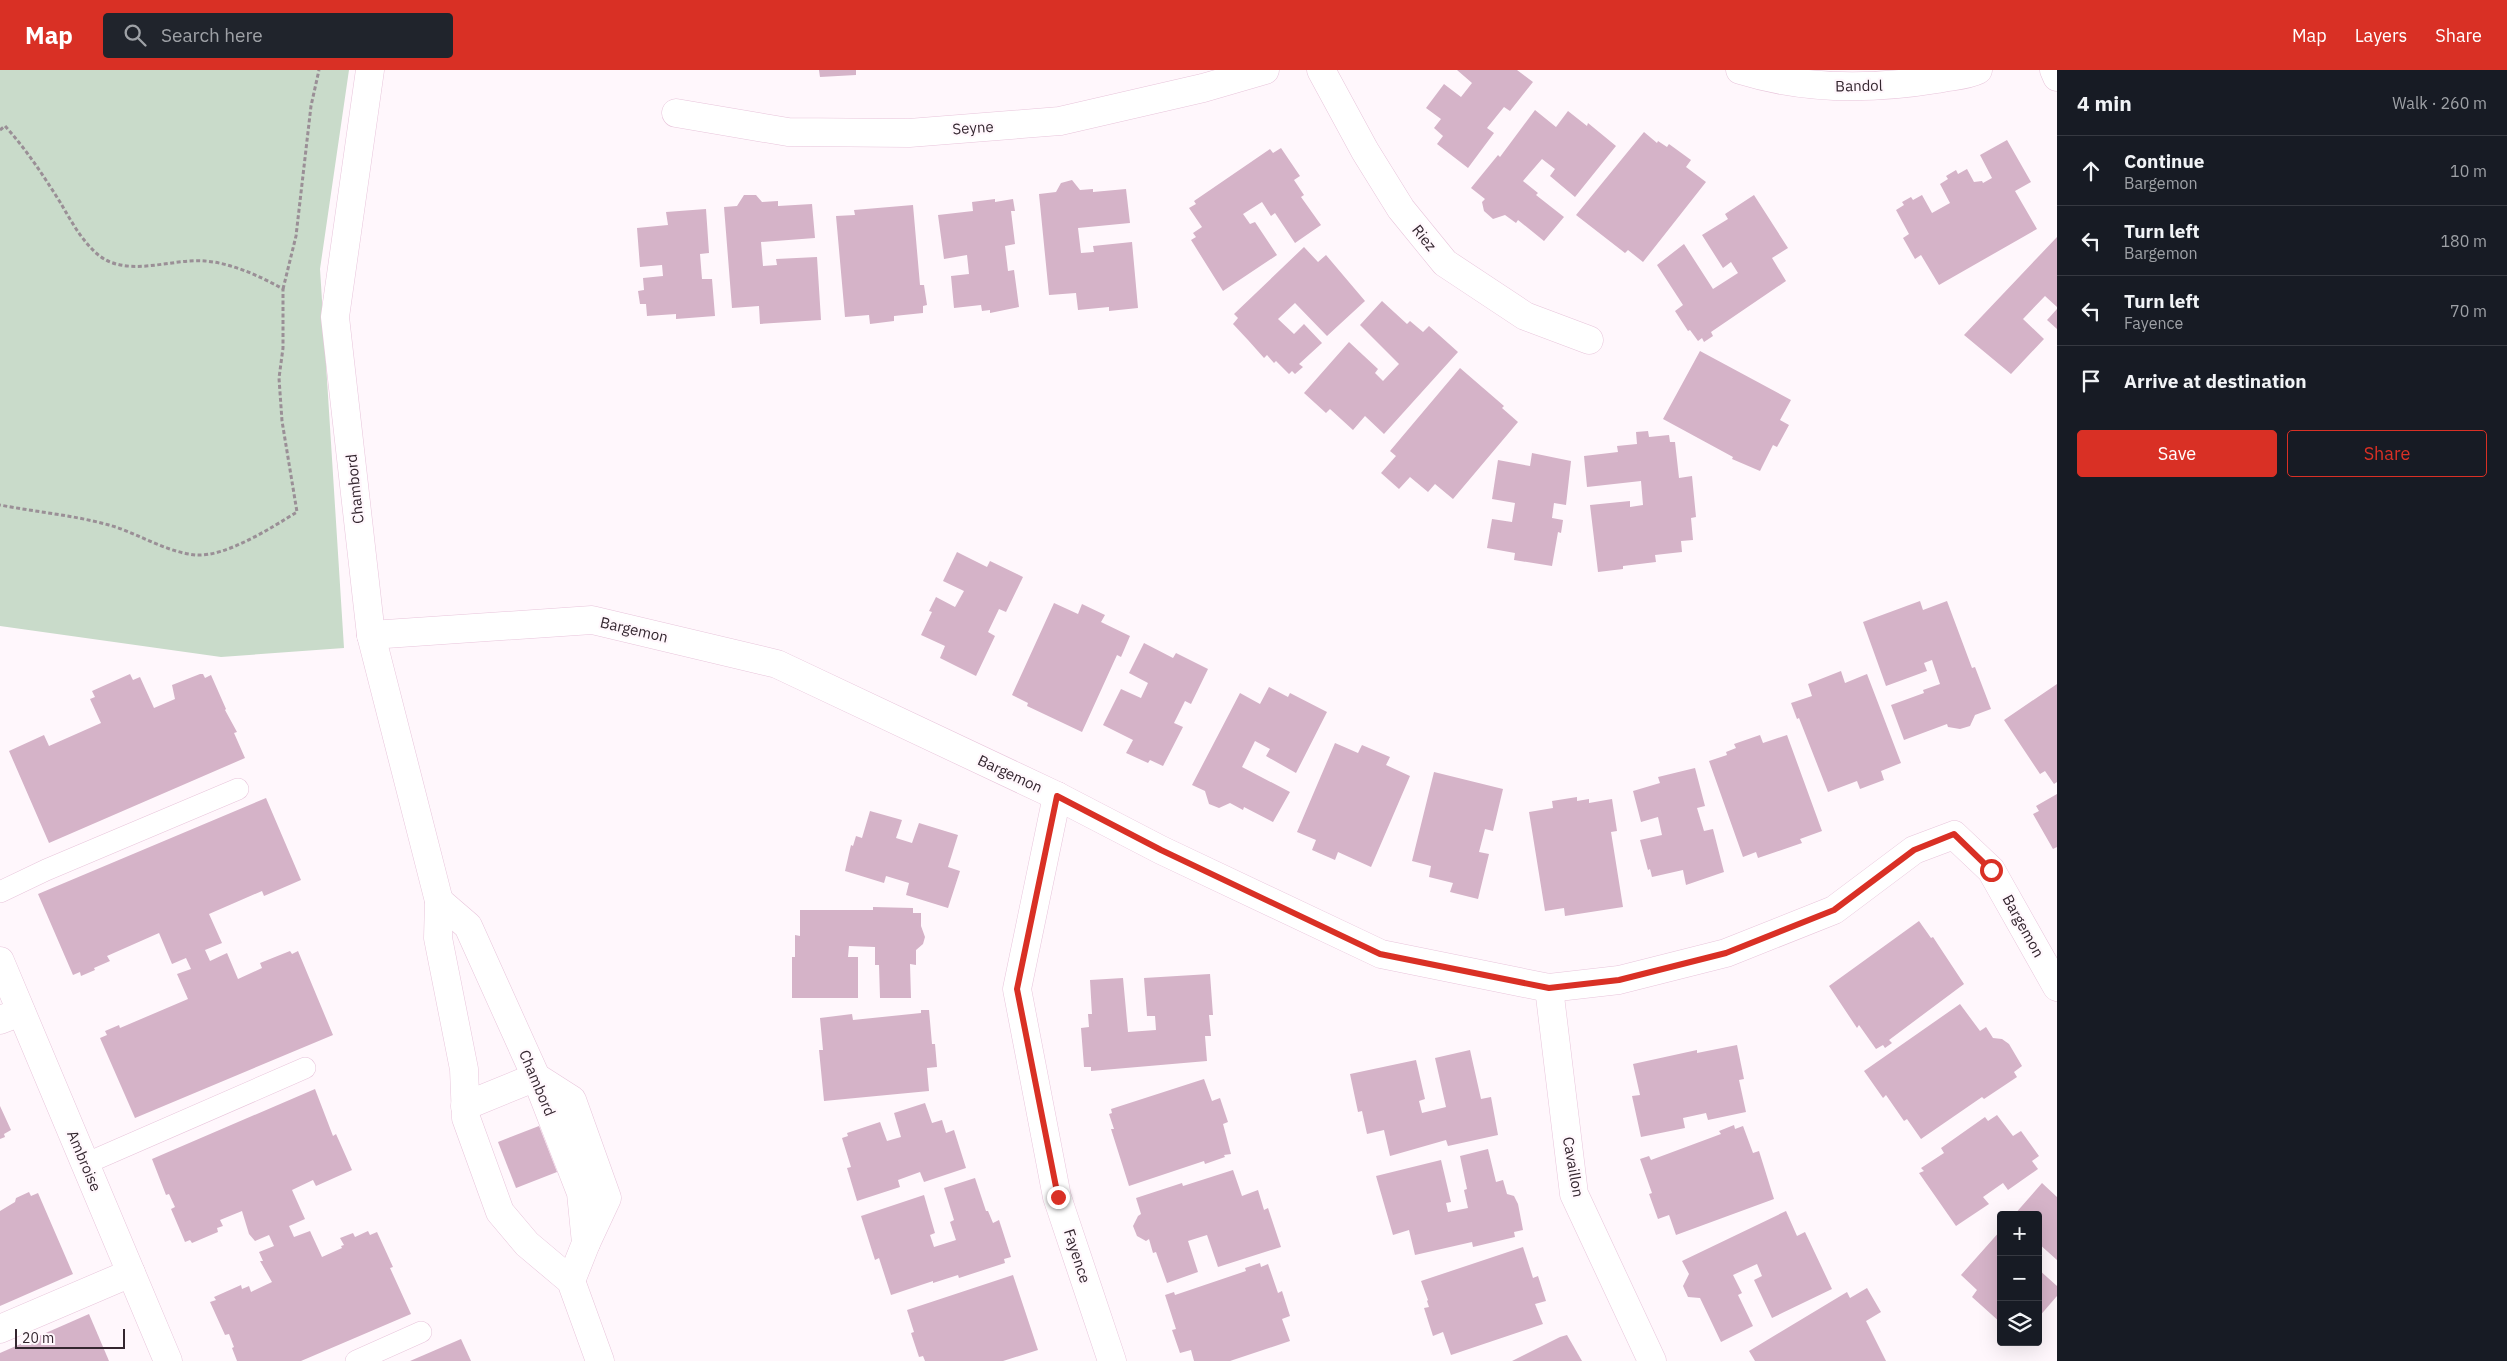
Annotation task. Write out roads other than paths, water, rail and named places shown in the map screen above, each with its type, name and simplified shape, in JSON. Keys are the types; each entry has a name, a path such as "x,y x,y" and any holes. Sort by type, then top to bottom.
{"street":[{"name":"Chambord","path":"370,70 336,317 371,635 439,901 438,938 464,1069 466,1118 500,1212 527,1244 571,1281 586,1243 581,1193 536,1077 468,926 439,901"},
{"name":"Seyne","path":"676,113 788,132 909,133 1060,121 1202,88 1265,70"},
{"name":"Riez","path":"1321,70 1364,151 1401,209 1445,263 1525,316 1589,340"},
{"name":"Bandol","path":"1740,70 1772,80 1840,87 1904,84 1978,70"},
{"path":"2054,70 2057,76"},
{"name":"Bargemon","path":"371,635 592,620 777,664 1057,796 1161,850 1380,954 1549,988 1619,980 1726,953 1834,910 1914,850 1954,834 1991,870 2057,987"},
{"name":"Fayence","path":"1057,796 1017,989 1058,1197 1112,1361"},
{"name":"Ambroise","path":"0,961 11,1016 85,1164 168,1361"},
{"name":"Cavaillon","path":"1549,988 1574,1194 1652,1361"},
{"path":"466,1106 536,1077"},
{"path":"0,1329 131,1273"},
{"path":"571,1281 600,1361"}],"lane":[{"path":"0,892 46,870 238,789"},
{"path":"85,1164 306,1068"},
{"path":"356,1361 420,1332"}]}
